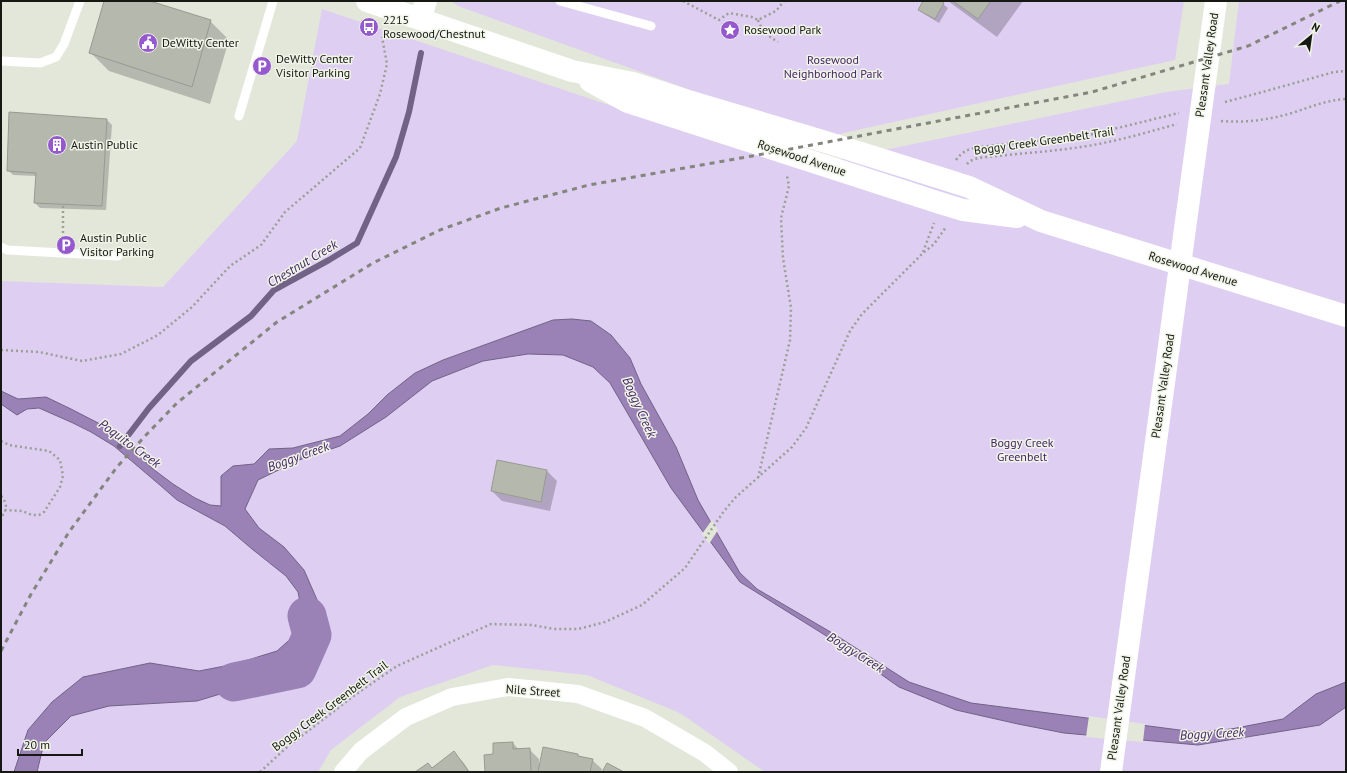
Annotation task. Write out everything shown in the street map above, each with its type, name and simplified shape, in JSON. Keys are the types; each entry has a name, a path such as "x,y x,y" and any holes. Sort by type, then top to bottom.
{"street":[{"name":"Rosewood Avenue","path":"367,1 423,10 572,71 628,102 940,203 963,210 1041,221 1346,316"},
{"name":"Pleasant Valley Road","path":"1111,772 1216,1"},
{"name":"Nile Street","path":"343,772 361,751 406,717 452,697 508,687 578,694 645,718 705,753 729,772"}],"lane":[{"path":"1,61 40,63 56,57 64,44 80,1"},
{"path":"239,116 273,1"},
{"path":"560,1 650,26"},
{"path":"1,247 7,250 118,256"}],"path":[{"path":"683,1 719,20 729,13 752,16 758,20 762,29 768,36 778,42"},
{"path":"758,20 776,11 784,1"},
{"path":"1,350 39,352 82,361 121,354 158,335 192,307 230,266 261,245 285,212 360,148 380,94 387,64 382,37"},
{"path":"1219,121 1264,121 1318,104 1337,99 1346,99"},
{"name":"Boggy Creek Greenbelt Trail","path":"964,169 970,161 978,158 1082,146 1122,139 1182,123"},
{"name":"Boggy Creek Greenbelt Trail","path":"953,166 962,153 968,149 1089,135"},
{"path":"758,478 790,340 791,308 783,258 781,218 789,186 786,173"},
{"path":"62,253 63,204"},
{"name":"Boggy Creek Greenbelt Trail","path":"922,254 935,220"},
{"name":"Boggy Creek Greenbelt Trail","path":"260,772 286,748 355,695 396,666 491,624 532,625 554,629 578,629 605,622 642,605 685,568 724,511 736,497 792,447 806,428 850,331 862,314 939,238 947,223"},
{"path":"1,441 9,446 49,452 60,460 63,476 60,487 44,512 39,515 6,510"},
{"path":"1,496 5,501 6,510 1,517"}],"green space":[{"name":"Rosewood Neighborhood Park","path":"451,1 1184,1 1175,60 830,136 710,97 458,6"},
{"name":"Boggy Creek Greenbelt","path":"1239,1 1346,1 1346,772 765,772 680,713 587,675 493,665 400,697 331,750 318,772 1,772 1,281 163,287 297,141 322,9 797,168 1166,92 1229,84"}],"water":[{"path":"572,319 591,321 611,335 630,358 641,384 676,447 698,500 740,573 757,589 834,634 909,682 971,703 1195,732 1231,729 1283,719 1316,694 1346,682 1346,707 1320,725 1198,745 1064,733 956,710 899,687 828,637 740,582 671,488 610,383 593,367 563,355 528,354 483,361 432,381 386,417 340,446 299,460 258,480 245,509 259,528 284,547 304,570 318,602 320,644 307,662 257,683 197,701 109,706 71,716 44,743 37,772 14,772 28,730 52,702 83,677 150,663 199,671 235,664 277,651 305,626 298,592 286,576 225,526 177,500 114,446 91,432 39,408 27,409 17,415 1,404 1,391 18,399 46,397 102,425 120,438 153,469 173,484 195,498 210,505 221,506 221,476 233,466 254,464 269,449 293,448 340,436 415,373 443,360 553,320"}],"pier":[{"path":"712,520 718,530 709,544 702,534"},
{"path":"1089,716 1145,724 1143,742 1086,737"}],"building":[{"name":"DeWitty Center","path":"104,1 150,1 211,20 192,87 89,53"},
{"path":"923,1 941,1 944,3 935,19 918,10"},
{"path":"953,1 991,1 978,19"},
{"name":"Austin Public","path":"9,112 107,119 102,206 34,203 36,173 7,171"},
{"path":"497,460 547,470 541,502 491,491"},
{"path":"513,742 513,749 530,748 531,772 485,772 484,755 493,754 493,743"},
{"path":"543,747 578,754 578,756 593,759 590,772 538,772"},
{"path":"454,751 469,772 415,772 428,763 432,768"},
{"path":"607,763 624,772 602,772"}],"waterway":[{"name":"Chestnut Creek","path":"120,446 149,408 191,361 251,316 274,290 357,243 396,157 409,112 421,53"},
{"name":"Boggy Creek","path":"234,682 297,669 312,635 307,616"}],"railway":[{"path":"1,651 30,596 69,532 117,467 177,403 277,322 373,263 440,230 501,208 589,185 780,151 1092,92 1248,46 1340,1"}],"place":[{"name":"2215 Rosewood/Chestnut","path":"369,27"},
{"name":"Rosewood Park","path":"730,30"},
{"name":"DeWitty Center","path":"148,43"},
{"name":"DeWitty Center Visitor Parking","path":"262,66"},
{"name":"Austin Public","path":"57,145"},
{"name":"Austin Public Visitor Parking","path":"66,245"}],"water label":[{"name":"Poquito Creek","path":"130,443"}]}
